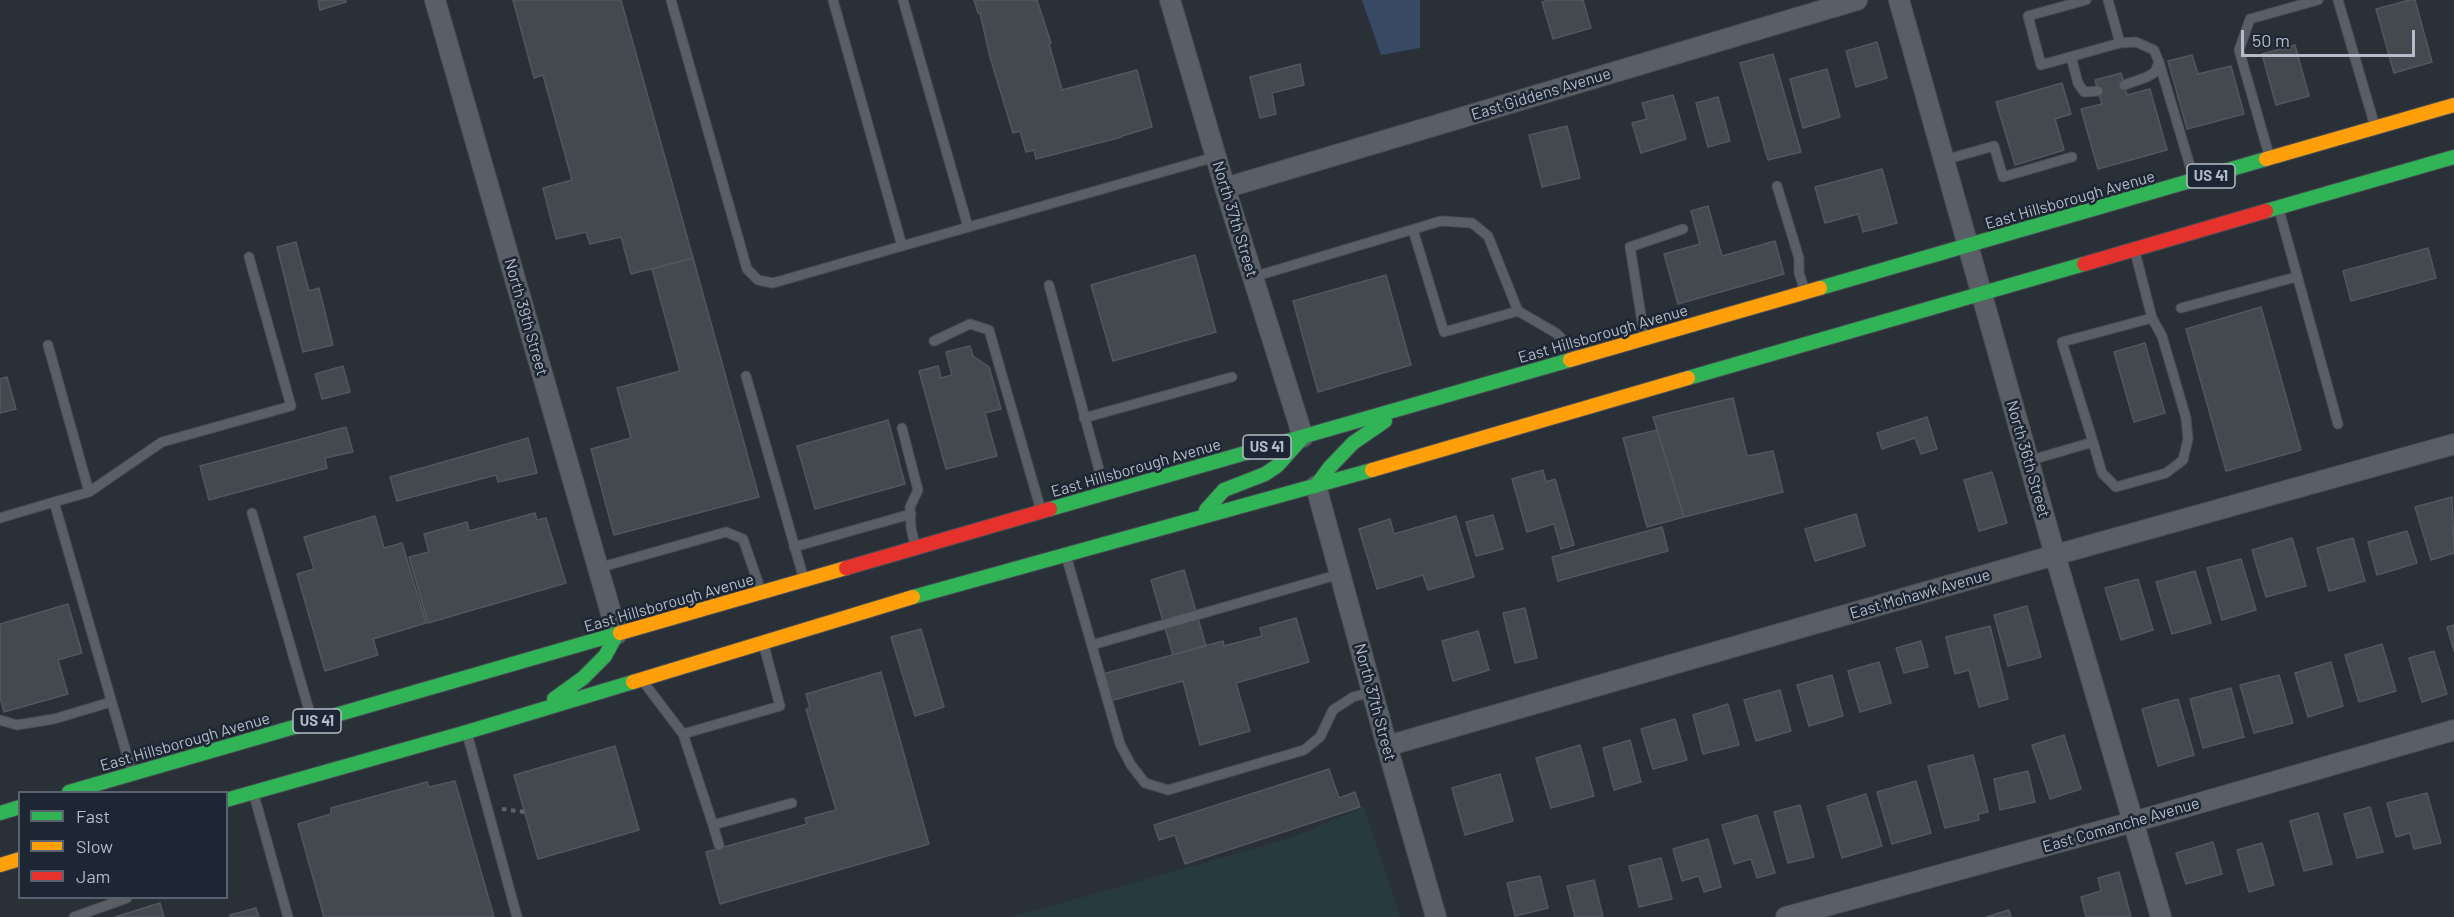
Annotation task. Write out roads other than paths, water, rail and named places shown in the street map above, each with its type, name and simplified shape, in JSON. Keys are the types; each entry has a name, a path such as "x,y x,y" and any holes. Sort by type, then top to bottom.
{"main road":[{"name":"East Hillsborough Avenue","path":"72,791 916,550 2454,105"},
{"path":"228,799 467,732 885,606 1203,515 1316,486 2454,157"},
{"path":"1316,486 1353,443 1404,408"},
{"path":"1203,515 1224,490 1271,470 1303,437"},
{"path":"913,567 916,550"},
{"path":"885,606 904,583"},
{"path":"539,710 583,678 604,656 617,634"},
{"path":"0,813 18,808"},
{"path":"0,865 18,860"}],"street":[{"name":"North 39th Street","path":"435,0 617,634"},
{"name":"North 37th Street","path":"1170,0 1215,157 1303,437"},
{"name":"East Giddens Avenue","path":"1225,188 1857,0"},
{"name":"North 36th Street","path":"1899,0 2028,461 2161,917"},
{"name":"East Mohawk Avenue","path":"1387,746 2055,555 2454,444"},
{"name":"North 37th Street","path":"1316,486 1436,917"},
{"name":"East Comanche Avenue","path":"1786,917 2133,822 2454,730"}],"lane":[{"path":"671,0 747,268 758,280 773,283 1215,157"},
{"path":"833,0 902,246"},
{"path":"903,0 968,227"},
{"path":"2086,0 2028,16 2041,65 2120,43 2136,42 2154,50 2194,181"},
{"path":"2108,0 2120,43"},
{"path":"2270,159 2238,50 2250,19 2318,0"},
{"path":"2338,0 2376,128"},
{"path":"2071,57 2078,83 2085,92 2098,91"},
{"path":"2124,85 2147,78 2155,72 2159,62"},
{"path":"1944,160 1994,146 2003,177 2072,157"},
{"path":"1777,186 1799,258 1799,273 1805,293"},
{"path":"2278,208 2338,424"},
{"path":"1253,278 1441,221 1472,223 1488,236 1518,311 1556,333 1580,357"},
{"path":"1645,339 1630,247 1683,229"},
{"path":"1413,230 1443,332 1518,311"},
{"path":"2134,250 2152,318 2162,336 2186,418 2188,439 2183,460 2166,473 2116,487 2102,473 2062,342 2152,318"},
{"path":"0,518 89,492 162,442 291,406 249,257"},
{"path":"2181,308 2296,277"},
{"path":"1049,285 1105,494"},
{"path":"934,340 970,324 989,330 1042,512"},
{"path":"48,345 89,492"},
{"path":"746,376 804,582"},
{"path":"1084,418 1232,377"},
{"path":"902,428 918,490 910,507 911,528 916,550"},
{"path":"2028,461 2093,442"},
{"path":"54,502 132,774"},
{"path":"252,513 312,722"},
{"path":"794,547 910,513"},
{"path":"598,568 726,532 743,539 761,594"},
{"path":"1066,555 1120,744 1131,765 1145,783 1168,790 1304,750 1320,737 1334,710 1353,698 1372,692"},
{"path":"1092,645 1340,574"},
{"path":"684,734 780,706 763,642"},
{"path":"640,679 684,734 719,845"},
{"path":"0,720 17,725 54,719 111,702"},
{"path":"467,732 517,917"},
{"path":"254,792 288,917"},
{"path":"713,825 792,803"},
{"path":"74,917 122,899"}],"water":[{"path":"1362,0 1420,0 1420,48 1381,55"}]}
